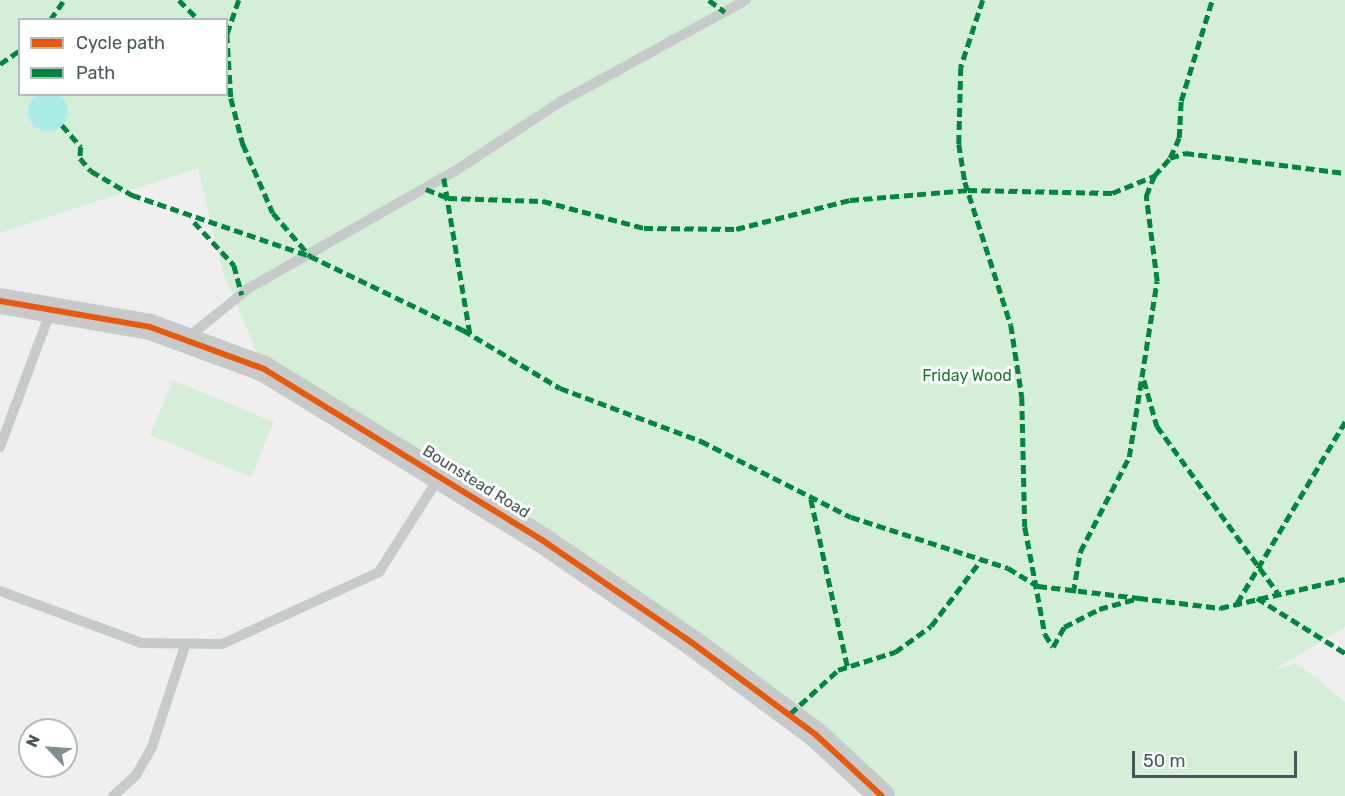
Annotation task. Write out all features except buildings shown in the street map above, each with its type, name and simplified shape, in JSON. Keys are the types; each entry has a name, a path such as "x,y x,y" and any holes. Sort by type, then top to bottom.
{"street":[{"name":"Bounstead Road","path":"0,301 52,307 186,339 264,369 440,476 728,668 815,734 882,796"}],"lane":[{"path":"186,339 249,288 456,171 560,102 746,0"},
{"path":"0,447 52,307"},
{"path":"0,591 141,643 222,644 379,572 440,476"},
{"path":"113,796 136,775 152,747 186,643"}],"green space":[{"name":"Friday Wood","path":"0,0 1345,0 1345,627 1274,670 1297,663 1345,702 1345,796 882,796 815,734 264,369 223,273 198,168 0,233"},
{"path":"173,380 274,422 251,477 150,435"}],"water":[{"path":"35,96 61,96 67,103 67,119 56,130 40,130 29,119 29,103"}],"marked path":[{"path":"51,18 64,0"},
{"path":"179,0 197,18"},
{"path":"228,31 239,0"},
{"path":"709,0 725,12"},
{"path":"983,0 961,67 959,144 965,182 1011,325 1022,397 1025,527 1045,634 1053,647 1064,627 1099,609 1139,598 1220,608 1345,579"},
{"path":"1170,158 1179,138 1181,101 1212,0"},
{"path":"228,50 231,98 243,144 273,213 310,256"},
{"path":"0,64 18,51"},
{"path":"62,125 81,147 80,158 91,171 132,195 310,256 463,330 560,388 701,441 851,517 1008,568 1038,586 1139,598"},
{"path":"426,189 448,198 543,201 644,228 736,229 850,200 968,190 1112,193 1154,176 1170,158 1185,153 1345,173"},
{"path":"1073,593 1080,552 1129,457 1157,281 1146,196 1154,176"},
{"path":"444,178 470,334"},
{"path":"194,222 234,265 242,295"},
{"path":"1144,380 1157,426 1278,593"},
{"path":"1237,603 1345,422"},
{"path":"811,499 848,668"},
{"path":"790,714 838,670 895,652 931,626 981,560"},
{"path":"1257,598 1345,653"}],"cycle path":[{"path":"0,301 150,327 264,369 542,540 691,642 815,734 882,796"}]}
